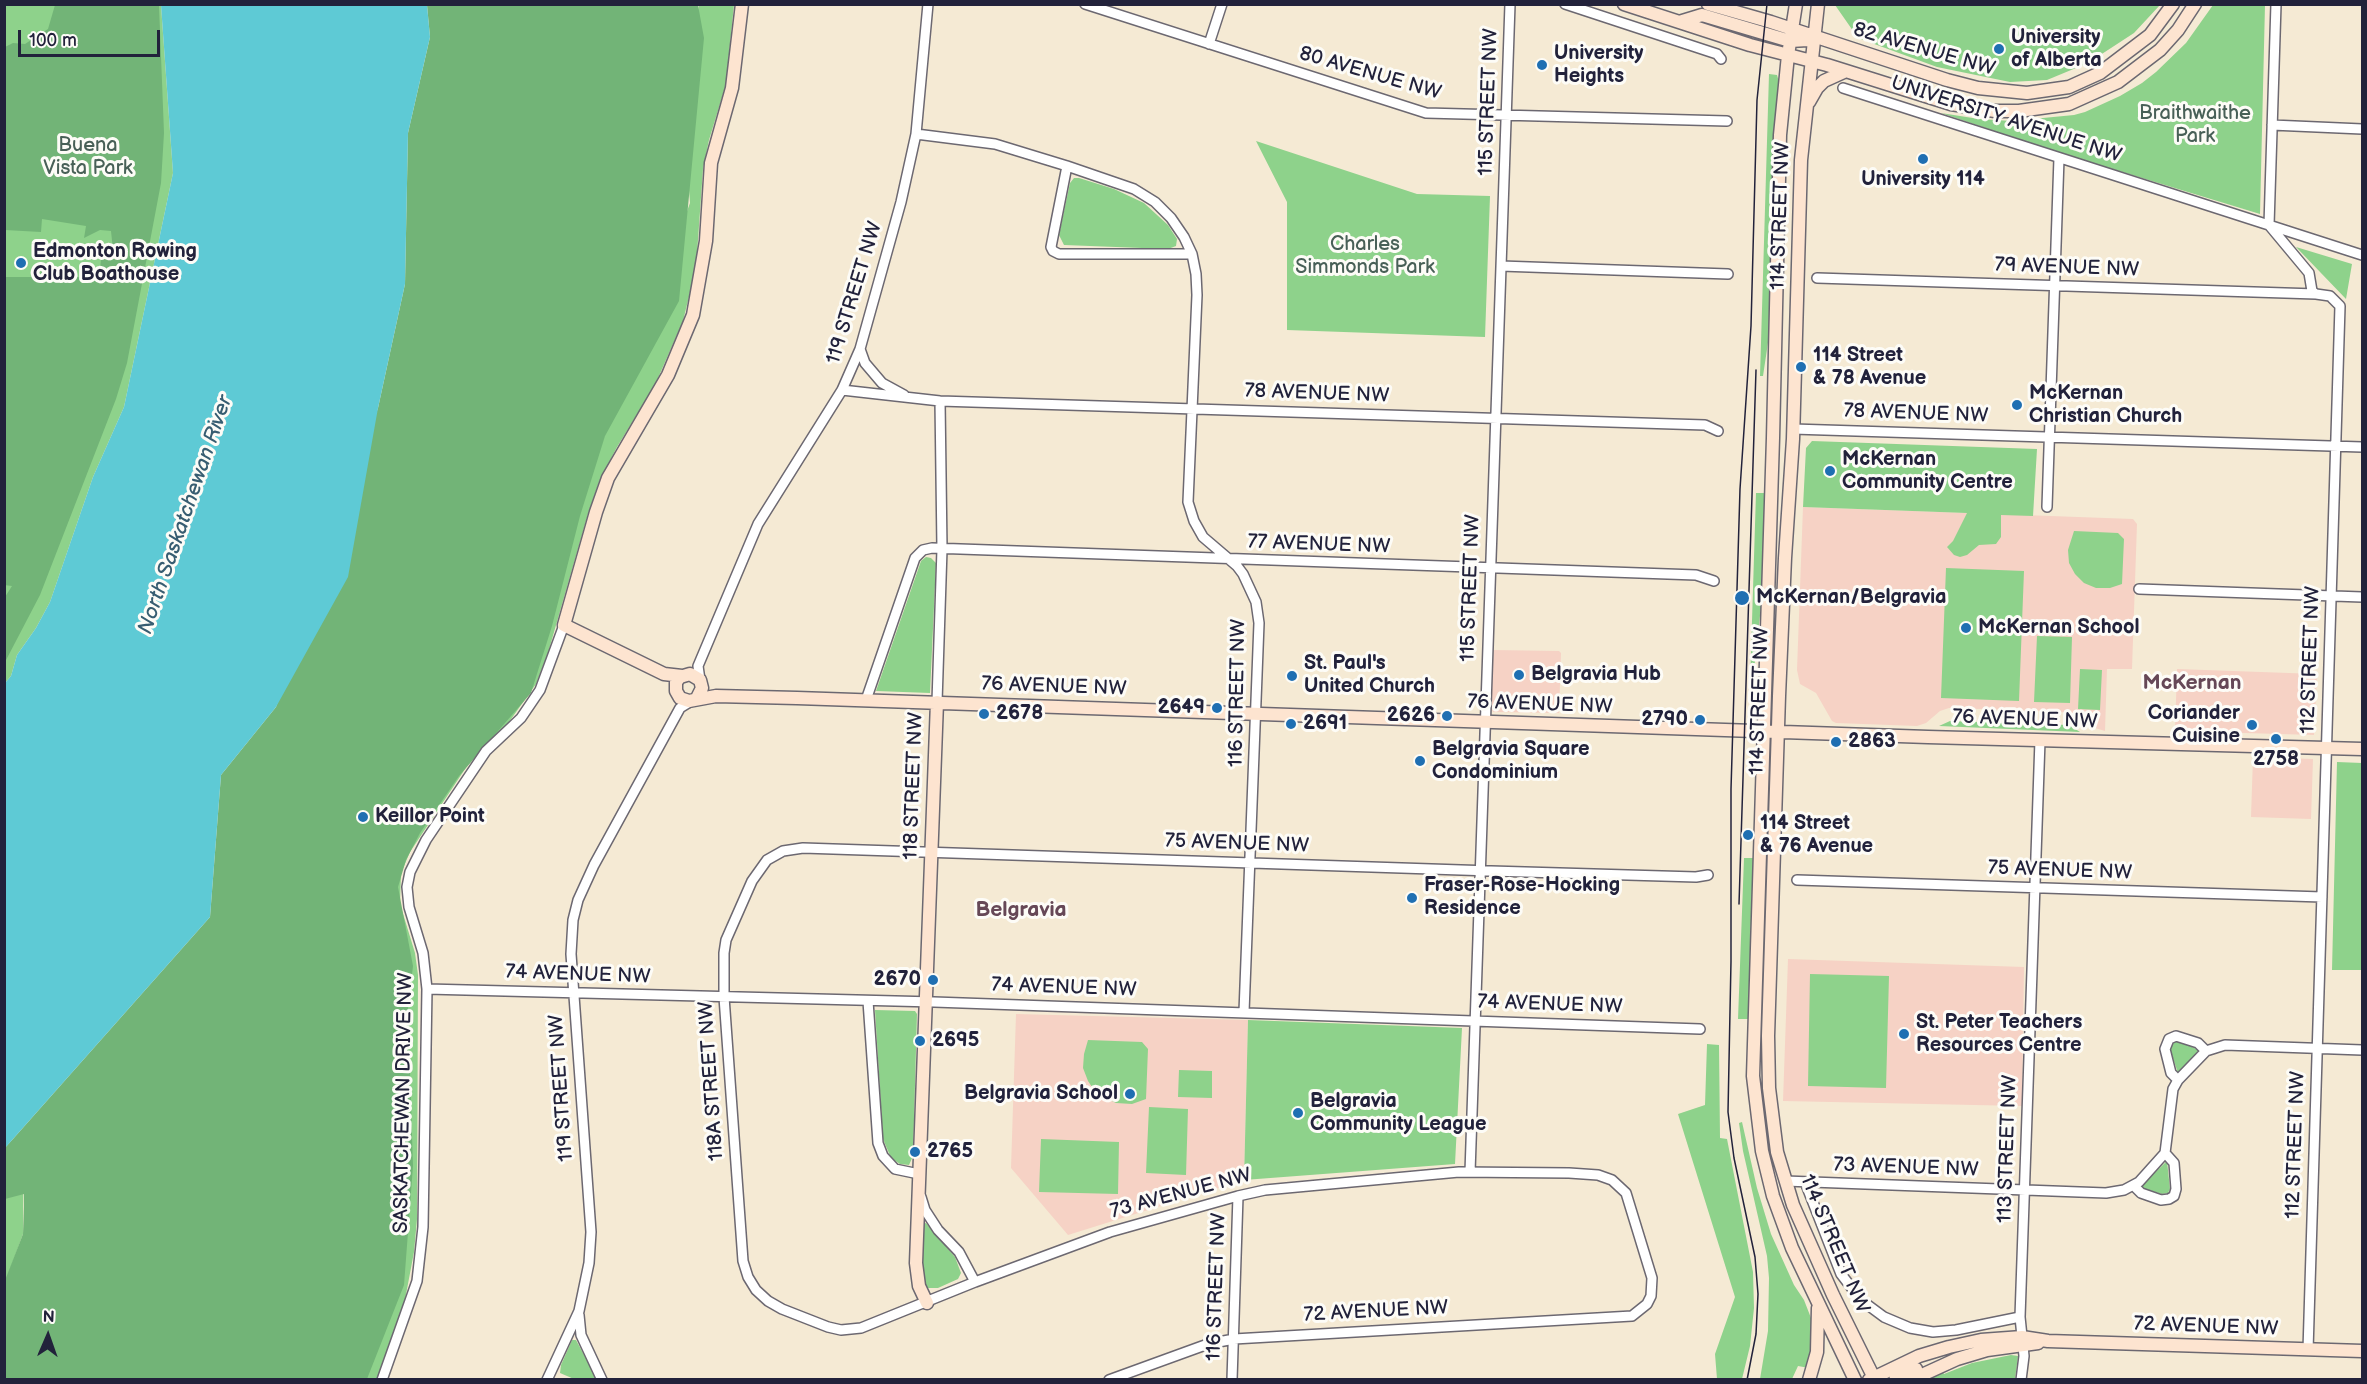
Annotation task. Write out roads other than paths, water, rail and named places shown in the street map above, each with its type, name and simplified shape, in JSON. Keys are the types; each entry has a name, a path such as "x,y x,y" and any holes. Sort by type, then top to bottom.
{"main road":[{"name":"SASKATCHEWAN DRIVE NW","path":"564,624 608,478 668,375 693,315 706,241 711,163 732,88 742,4"},
{"path":"1624,4 1788,55"},
{"path":"1708,4 1791,35"},
{"name":"114 STREET NW","path":"1796,4 1780,135 1754,1020 1754,1094 1762,1151 1773,1196 1792,1248 1855,1380"},
{"name":"114 STREET NW","path":"1818,4 1801,160 1793,429 1778,732 1768,1073 1773,1128 1785,1181 1807,1239 1872,1379"},
{"name":"82 AVENUE NW","path":"1814,36 1978,88 2003,92 2035,93 2069,87 2112,66 2151,35 2174,4"},
{"name":"82 AVENUE NW","path":"1788,55 1811,60 1951,104 1971,108 2019,111 2050,108 2069,104 2105,89 2141,66 2171,38 2195,4"},
{"path":"1679,22 1705,15 1791,35 1814,36"},
{"path":"1805,118 1810,98 1817,88 1830,77 1846,71"},
{"path":"564,624 664,674 693,674 707,691 716,696"},
{"path":"664,674 676,693"},
{"path":"676,693 676,682 684,675"},
{"path":"695,699 701,693 701,682"},
{"name":"76 AVENUE NW","path":"676,693 684,700 716,696 937,702 1485,723 2362,749"},
{"name":"118 STREET NW","path":"927,1303 919,1286 916,1263 937,702"},
{"path":"1809,1380 1818,1352 1817,1304"},
{"name":"72 AVENUE NW","path":"1872,1379 1919,1356 1982,1340 2362,1352"},
{"name":"72 AVENUE NW","path":"1911,1380 1957,1359 2023,1341"},
{"path":"1895,1380 1940,1357 1949,1347"}],"street":[{"name":"119 STREET NW","path":"698,666 758,524 842,390 860,349 901,202 916,135 928,4"},
{"name":"80 AVENUE NW","path":"1085,4 1426,113 1727,122"},
{"path":"1209,44 1222,4"},
{"name":"115 STREET NW","path":"1470,1172 1510,4"},
{"path":"1565,4 1717,54 1721,59"},
{"path":"2276,4 2269,225 2309,273 2312,291 2316,294"},
{"name":"UNIVERSITY AVENUE NW","path":"1843,88 2362,255"},
{"path":"2272,125 2362,129"},
{"path":"916,135 995,144 1067,166 1134,189 1164,210 1178,227 1192,254 1059,254 1053,252 1051,247 1067,166"},
{"path":"2047,507 2059,158"},
{"name":"116 STREET NW","path":"1192,254 1197,295 1188,492 1191,512 1203,537 1237,566 1248,583 1258,612 1244,1012"},
{"path":"1501,266 1728,274"},
{"name":"79 AVENUE NW","path":"1817,278 2316,294"},
{"name":"112 STREET NW","path":"2308,1350 2341,311 2334,298 2316,294"},
{"name":"78 AVENUE NW","path":"860,349 865,363 882,383 895,392 915,399"},
{"name":"78 AVENUE NW","path":"842,390 940,401 1192,407 1705,425 1718,431"},
{"name":"118 STREET NW","path":"937,702 942,549 940,401"},
{"name":"78 AVENUE NW","path":"1793,429 2362,447"},
{"name":"77 AVENUE NW","path":"866,700 915,558 923,550 1696,575 1714,581"},
{"path":"2139,589 2362,597"},
{"name":"SASKATCHEWAN DRIVE NW","path":"382,1380 417,1281 422,1238 427,989 423,953 409,907 407,887 410,872 426,840 486,752 521,718 540,690 564,624"},
{"path":"684,675 698,666 701,682"},
{"path":"676,693 680,708"},
{"name":"119 STREET NW","path":"550,1379 579,1311 589,1263 591,1232 573,992 571,936 578,900 594,865 680,708 695,699"},
{"name":"113 STREET NW","path":"2021,1380 2023,1341 2020,1317 2040,740"},
{"name":"75 AVENUE NW","path":"767,860 783,851 803,848 1481,871 1696,877 1708,875"},
{"name":"118A STREET NW","path":"767,860 752,881 726,939 724,997 743,1261 748,1277 756,1290 768,1301"},
{"name":"75 AVENUE NW","path":"1797,880 2322,897"},
{"name":"74 AVENUE NW","path":"427,989 926,1002 1700,1029"},
{"path":"868,1001 878,1143 883,1156 895,1168 919,1174"},
{"path":"2178,1080 2171,1073 2165,1049 2169,1039 2179,1037 2201,1044 2206,1051"},
{"path":"2165,1153 2174,1163 2176,1189 2174,1196 2161,1200 2140,1193 2134,1186 2165,1153 2174,1089 2178,1080 2206,1051 2225,1045 2362,1050"},
{"name":"73 AVENUE NW","path":"768,1301 797,1316 841,1330 861,1328 975,1282 1110,1232 1238,1196 1283,1188 1470,1172 1598,1175 1612,1180 1626,1192 1652,1278 1651,1296 1647,1304"},
{"name":"73 AVENUE NW","path":"1785,1181 2106,1192 2134,1186"},
{"name":"114 STREET NW","path":"1805,1182 1841,1274 1854,1293 1876,1312 1900,1325 1933,1332 1956,1330 2020,1317"},
{"name":"118 STREET NW","path":"918,1190 925,1210 938,1230 959,1252 975,1282"},
{"name":"116 STREET NW","path":"1232,1380 1238,1196"},
{"name":"72 AVENUE NW","path":"1109,1380 1208,1344 1234,1339 1619,1318 1632,1316 1647,1304"},
{"name":"119 STREET NW","path":"579,1311 580,1335 602,1380"}],"water":[{"name":"North Saskatchewan River","path":"161,5 427,5 430,37 408,133 405,284 378,408 348,577 276,707 221,775 210,917 5,1148 5,683 11,676 17,655 36,628 50,602 93,477 124,407 173,173"}],"tram line":[{"path":"1747,1380 1756,1334 1758,1294 1755,1257 1734,1158 1728,1112 1731,789 1740,489 1751,326 1757,100 1767,4"},
{"path":"1739,904 1756,370"}],"place":[{"name":"University of Alberta","path":"1999,49"},
{"name":"University Heights","path":"1542,65"},
{"name":"University 114","path":"1923,159"},
{"name":"Edmonton Rowing Club Boathouse","path":"21,263"},
{"name":"114 Street & 78 Avenue","path":"1801,367"},
{"name":"McKernan Christian Church","path":"2017,405"},
{"name":"McKernan Community Centre","path":"1830,471"},
{"name":"McKernan/Belgravia","path":"1742,598"},
{"name":"McKernan School","path":"1966,628"},
{"name":"Belgravia Hub","path":"1519,675"},
{"name":"St. Paul's United Church","path":"1292,676"},
{"name":"2649","path":"1217,708"},
{"name":"2678","path":"984,714"},
{"name":"2626","path":"1447,716"},
{"name":"2790","path":"1700,720"},
{"name":"2691","path":"1291,724"},
{"name":"Coriander Cuisine","path":"2252,725"},
{"name":"2758","path":"2276,739"},
{"name":"2863","path":"1836,742"},
{"name":"Belgravia Square Condominium","path":"1420,761"},
{"name":"Keillor Point","path":"363,817"},
{"name":"114 Street & 76 Avenue","path":"1748,835"},
{"name":"Fraser-Rose-Hocking Residence","path":"1412,898"},
{"name":"2670","path":"933,980"},
{"name":"St. Peter Teachers Resources Centre","path":"1904,1034"},
{"name":"2695","path":"920,1041"},
{"name":"Belgravia School","path":"1130,1094"},
{"name":"Belgravia Community League","path":"1298,1113"},
{"name":"2765","path":"915,1152"}],"district":[{"name":"McKernan","path":"2192,684"},
{"name":"Belgravia","path":"1021,911"}],"park label":[{"name":"Braithwaithe Park","path":"2195,126"},
{"name":"Buena Vista Park","path":"88,158"},
{"name":"Charles Simmonds Park","path":"1365,256"}]}
